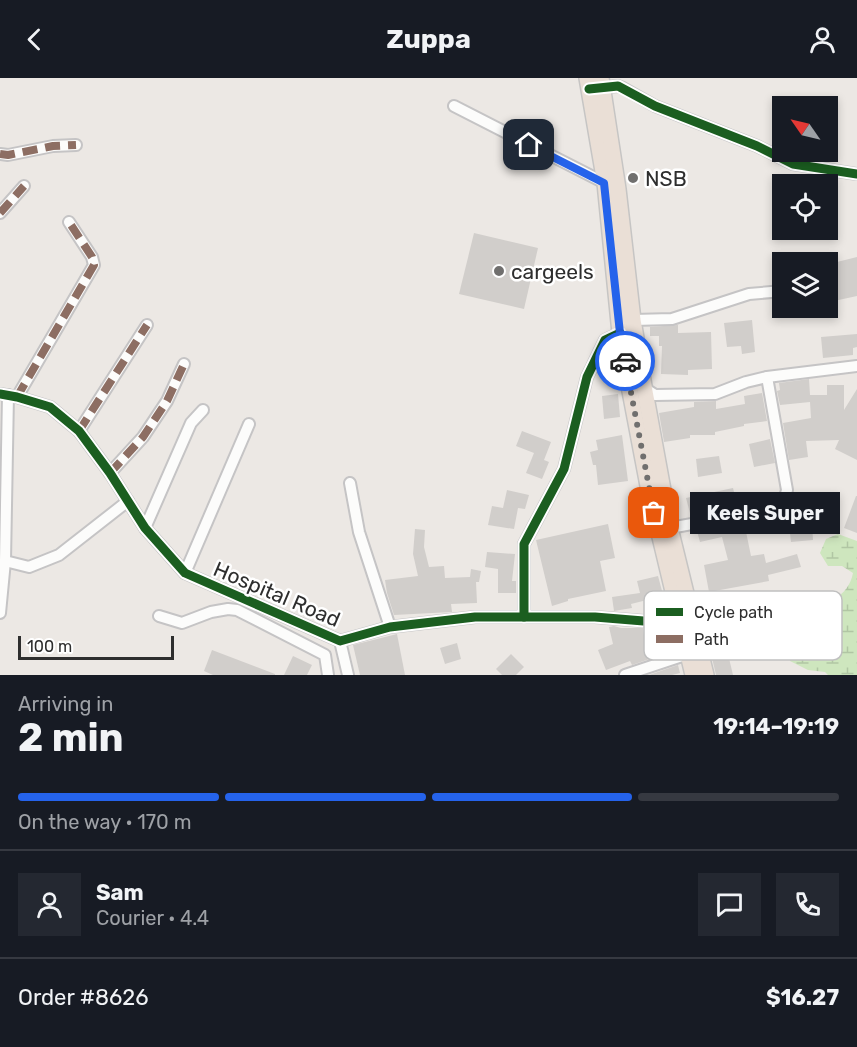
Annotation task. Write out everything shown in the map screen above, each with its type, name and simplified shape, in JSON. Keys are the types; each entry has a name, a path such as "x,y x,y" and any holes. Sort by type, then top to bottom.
{"highway":[{"path":"595,83 620,333 636,386 670,528 681,591"},
{"path":"595,83 618,189 633,320 636,386 648,489 677,591"},
{"path":"689,660 693,675"},
{"path":"700,660 706,675"}],"street":[{"path":"595,83 623,88 655,106 757,146 793,164 857,174"},
{"path":"454,106 604,183"},
{"path":"0,154 52,146 76,145"},
{"path":"0,213 24,186"},
{"path":"0,613 5,561 8,395 94,265 92,257 69,222"},
{"path":"633,320 672,319 749,294 772,292"},
{"path":"79,431 147,325"},
{"path":"524,616 524,544 564,469 587,377 605,340 620,333"},
{"path":"111,473 143,437 167,401 184,364"},
{"path":"636,386 655,395 715,394 746,381 857,366"},
{"path":"670,528 768,510 785,497 787,490 767,377"},
{"name":"Hospital Road","path":"8,395 50,407 79,431 111,473 145,528 185,573 340,641 390,627 475,617 595,616 644,620"},
{"path":"145,528 191,423 202,410"},
{"path":"185,573 249,424"},
{"path":"350,483 359,532 390,627"},
{"path":"5,561 29,567 59,555 128,501"},
{"path":"159,616 182,624 211,612 237,610 325,655 328,675"},
{"path":"340,641 348,675"},
{"path":"625,675 670,660"},
{"path":"322,675 327,663"}],"green space":[{"path":"838,534 857,541 857,675 828,675 825,672 808,670 790,661 842,660 842,594 853,573 842,566 828,566 820,553 826,539"}],"building":[{"name":"cargeels","path":"474,233 538,248 524,309 459,294"},
{"path":"857,257 857,296 838,300 838,262"},
{"path":"752,320 755,352 742,354 741,346 727,347 724,323"},
{"path":"678,325 678,333 711,332 712,369 688,370 688,375 661,374 662,346 659,346 659,336 650,336 650,327"},
{"path":"857,334 857,347 853,348 853,355 823,358 821,337"},
{"path":"809,379 810,395 827,395 827,385 844,385 844,410 857,389 857,460 835,449 839,440 806,441 808,457 789,460 783,423 811,418 810,402 780,405 777,391 780,390 779,383"},
{"path":"762,393 767,421 744,424 744,426 715,432 715,435 690,435 690,438 664,442 659,413 694,407 694,402 716,401 716,409 745,404 744,396"},
{"path":"618,394 620,417 604,419 602,396"},
{"path":"522,431 551,442 544,460 549,462 542,479 526,473 534,453 516,446"},
{"path":"622,435 628,481 598,485 596,465 593,465 590,452 598,450 596,440"},
{"path":"770,439 775,463 754,467 749,444"},
{"path":"719,456 722,473 698,477 696,459"},
{"path":"733,488 738,508 691,517 686,498"},
{"path":"507,490 529,495 525,509 518,508 514,529 488,525 492,506 503,508"},
{"path":"857,496 857,533 844,528"},
{"path":"744,522 751,556 764,554 766,563 797,554 801,567 768,575 769,581 709,591 704,565 728,560 722,537 700,542 697,531"},
{"path":"812,523 813,540 791,542 789,525"},
{"path":"608,524 615,558 600,561 606,591 568,599 568,601 552,606 536,540"},
{"path":"415,529 425,530 424,547 429,567 444,566 445,578 470,577 471,569 481,571 479,582 476,582 477,603 451,604 452,612 394,615 385,580 418,576 413,554"},
{"path":"487,552 515,554 512,581 516,581 516,593 498,593 498,569 485,567"},
{"path":"658,576 662,591 644,591 644,601 631,604 632,608 614,611 612,597 640,593 637,581"},
{"path":"609,627 643,628 644,660 647,660 632,665 630,661 606,670 598,650 613,644"},
{"path":"397,634 405,675 360,675 353,645"},
{"path":"457,643 461,659 445,664 440,648"},
{"path":"212,650 275,675 213,675 204,671"},
{"path":"511,654 524,667 516,675 502,675 496,669"},
{"path":"293,656 312,665 307,675 284,675"},
{"path":"712,660 729,660 733,675 716,675"},
{"path":"678,665 680,673 649,675"}],"marked path":[{"path":"0,154 8,155 53,146 76,145"},
{"path":"0,213 24,186"},
{"path":"17,397 94,265 92,257 69,222"},
{"path":"79,431 147,325"},
{"path":"110,473 143,437 167,401 184,364"}],"cycle path":[{"path":"589,89 618,86 655,106 757,146 793,164 857,174"},
{"path":"524,617 524,544 564,469 587,377 605,340 620,333"},
{"path":"0,394 50,407 79,431 110,473 145,528 185,573 340,641 390,627 475,617 595,617 644,621"}],"way so far":[{"path":"625,361 654,513"}],"place":[{"name":"NSB","path":"633,178"},
{"name":"cargeels","path":"499,271"},
{"name":"Keels Super","path":"654,513"}],"route":[{"path":"529,145 604,183 625,361"}]}
